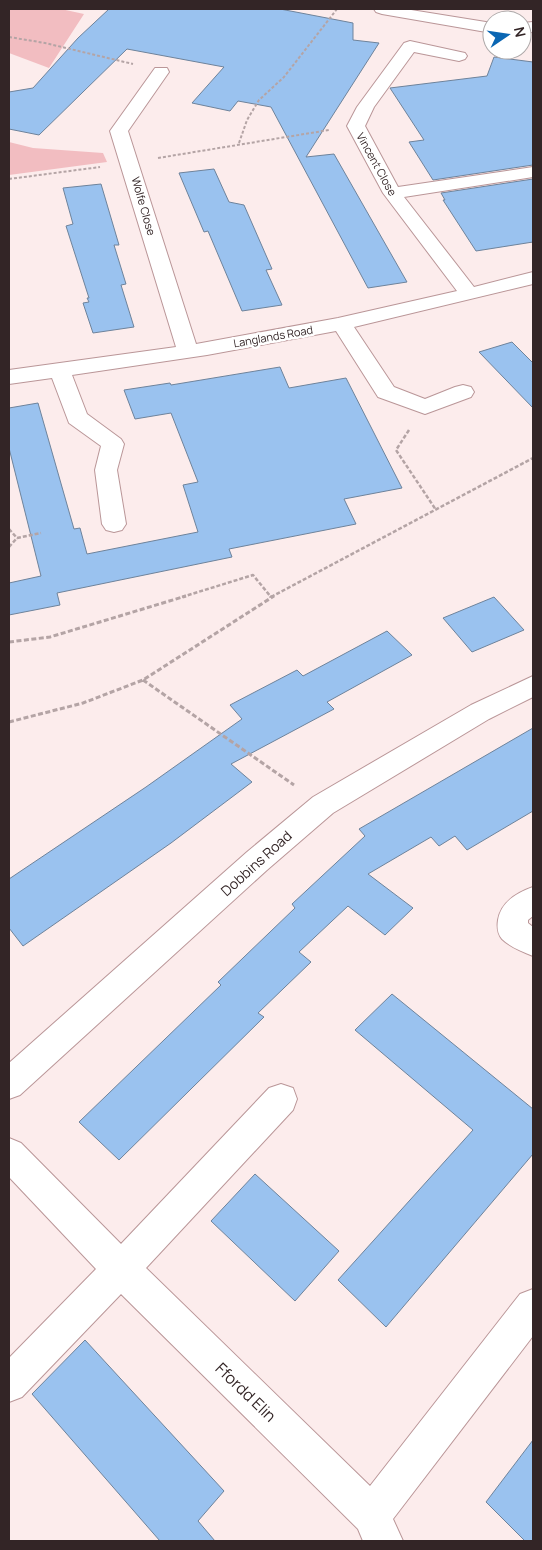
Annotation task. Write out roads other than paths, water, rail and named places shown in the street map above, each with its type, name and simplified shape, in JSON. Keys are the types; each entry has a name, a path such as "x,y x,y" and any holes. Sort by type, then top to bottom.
{"street":[{"path":"382,9 482,27"},
{"name":"Vincent Close","path":"459,56 410,46 366,107 356,126 392,193 469,294"},
{"name":"Wolfe Close","path":"161,72 120,131 131,163 170,302 188,351"},
{"path":"392,193 533,172"},
{"name":"Langlands Road","path":"9,377 188,351 342,324 533,278"},
{"path":"342,324 386,392 424,407 463,392"},
{"path":"60,371 77,418 113,444 106,470 114,524"},
{"name":"Dobbins Road","path":"9,1084 323,805 464,722 533,686"},
{"path":"533,900 514,912 512,929 533,942"},
{"path":"9,1384 121,1269 281,1099"},
{"name":"Ffordd Elin","path":"9,1154 377,1528 533,1307"}]}
